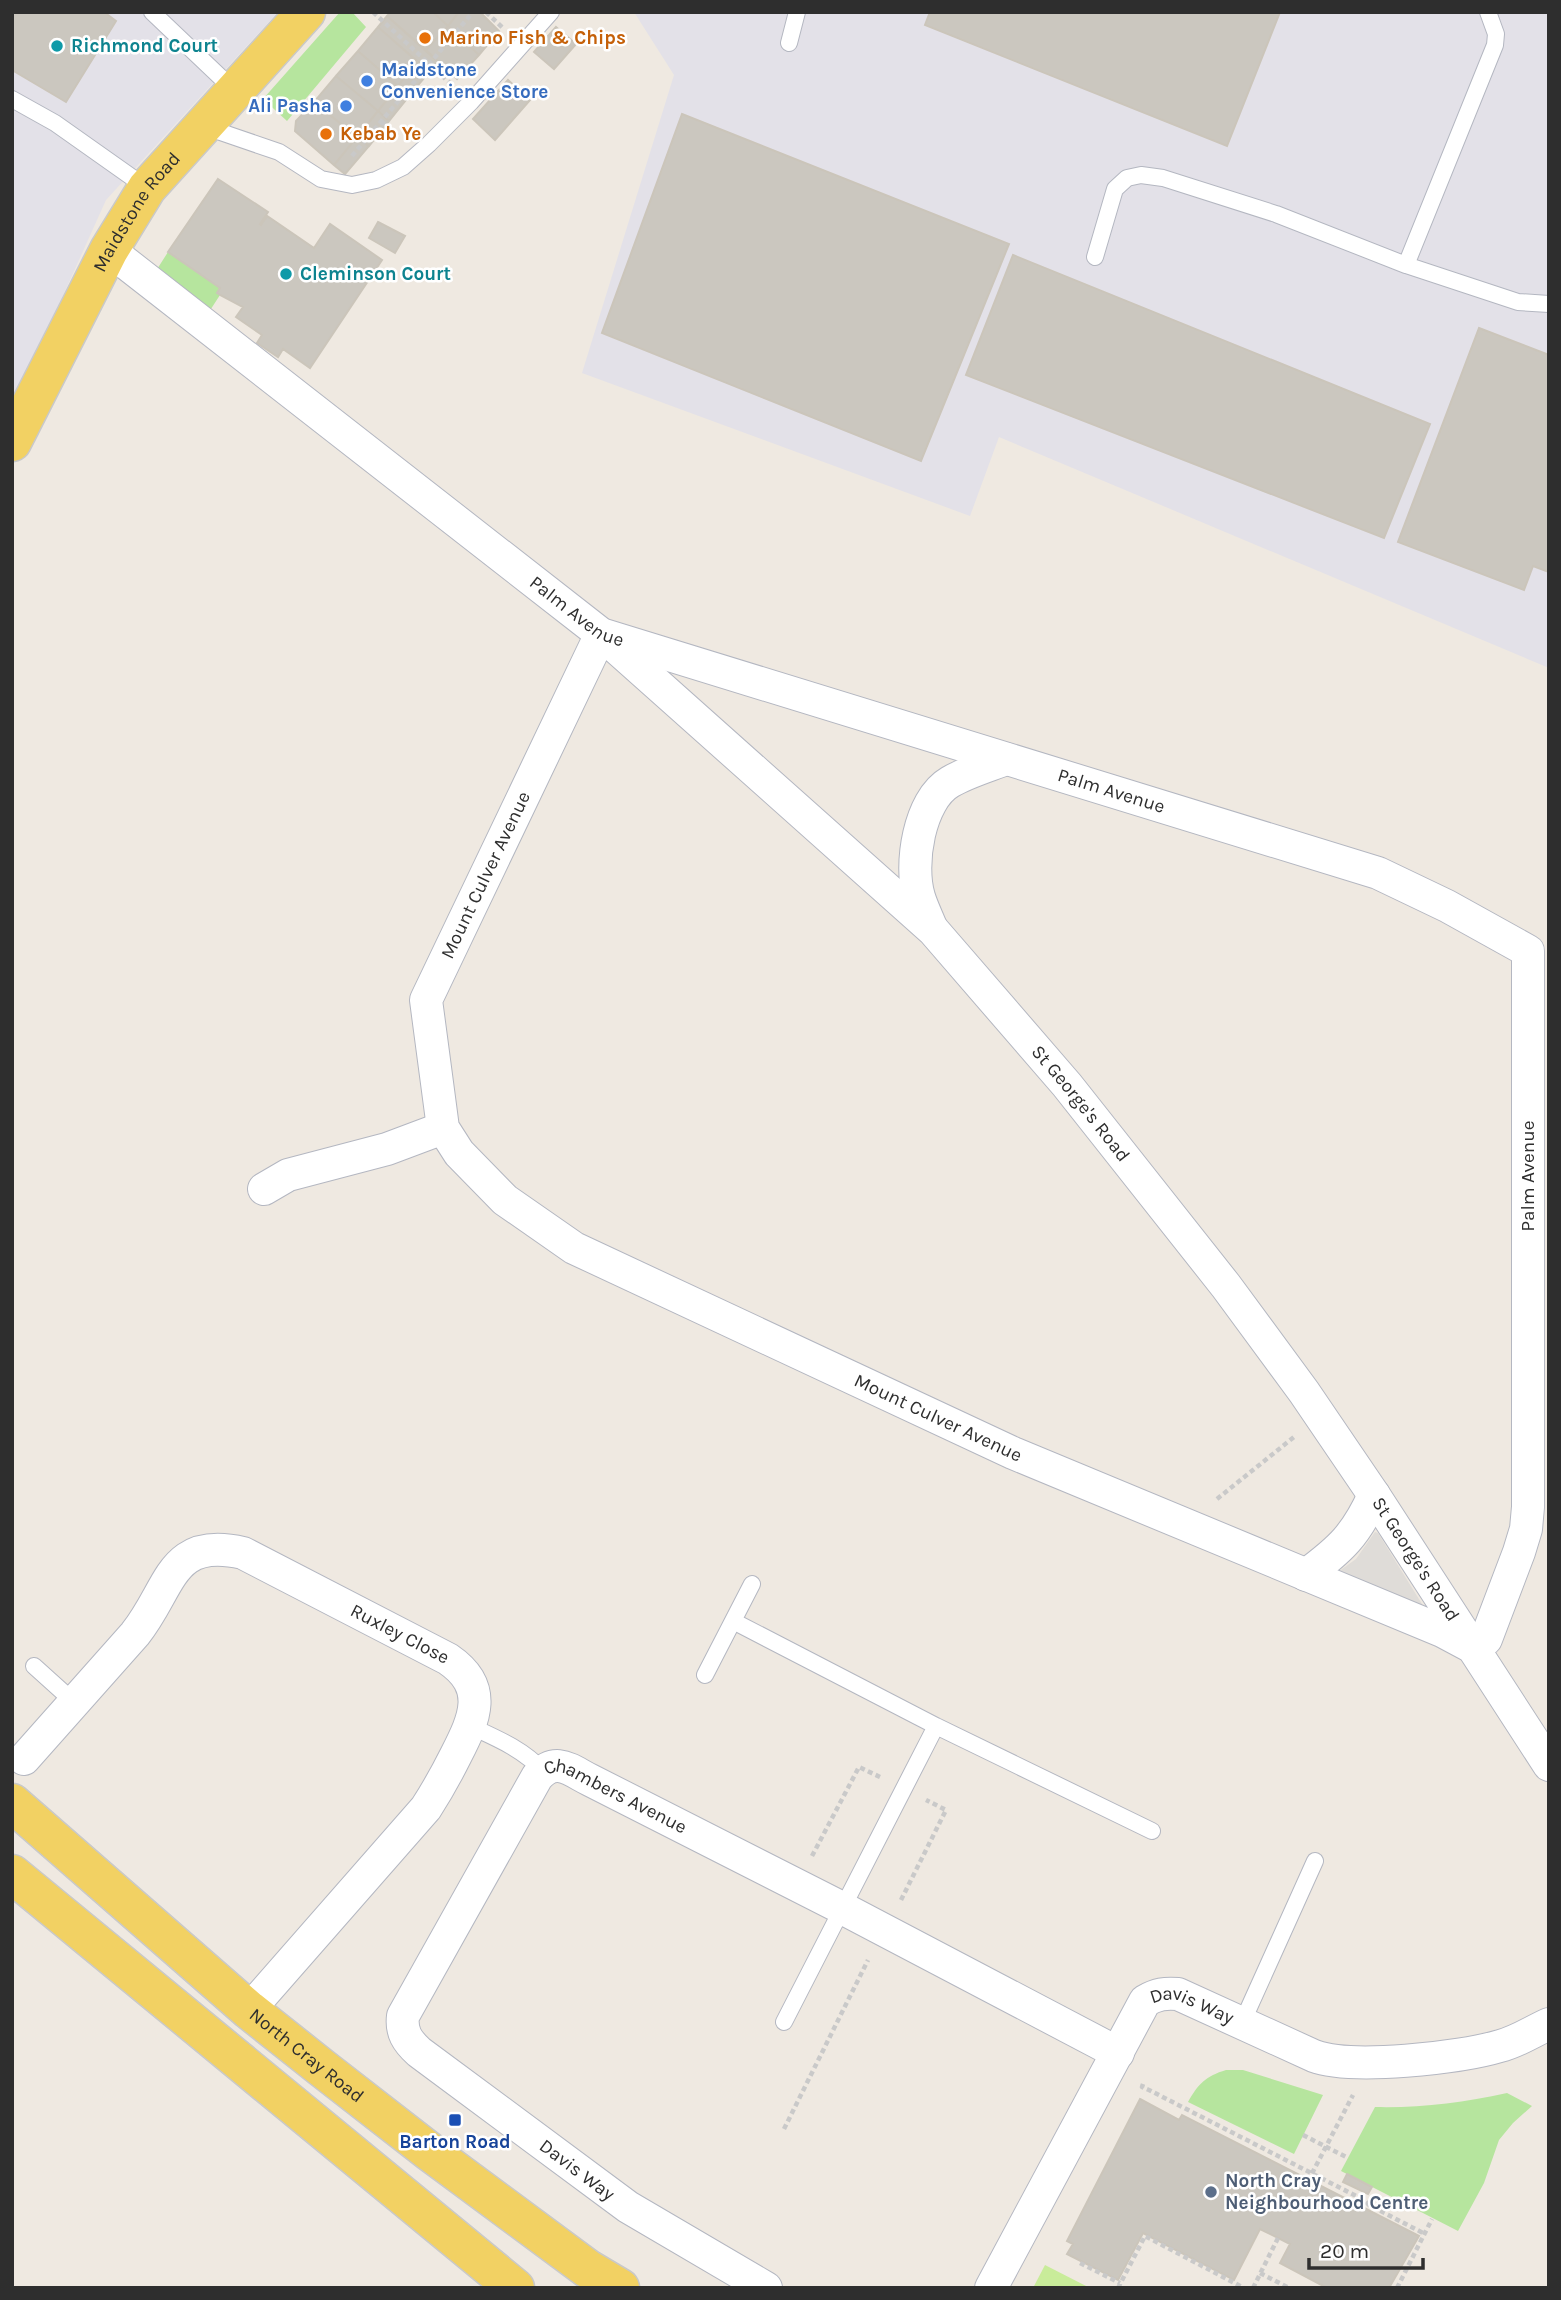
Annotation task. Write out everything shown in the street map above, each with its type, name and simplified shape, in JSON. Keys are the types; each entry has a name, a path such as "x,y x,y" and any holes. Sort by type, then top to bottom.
{"main road":[{"name":"Maidstone Road","path":"12,442 109,250 147,188 306,12"},
{"name":"North Cray Road","path":"12,1803 249,2010 430,2152 589,2269 620,2288"},
{"path":"12,1874 515,2288"}],"street":[{"name":"Palm Avenue","path":"109,250 601,634 1378,873 1447,905 1538,958 1528,1507 1519,1552 1486,1639 1472,1647"},
{"name":"St George's Road","path":"601,634 933,930 1067,1085 1217,1275 1304,1392 1549,1765"},
{"name":"Mount Culver Avenue","path":"601,634 426,1000 443,1129 472,1167 505,1200 574,1248 1013,1453 1442,1631 1472,1647"},
{"path":"933,930 918,895 916,850 922,822 934,797 949,782 1006,759"},
{"path":"264,1189 288,1175 387,1149 443,1129"},
{"path":"1306,1575 1337,1552 1353,1535 1374,1495"},
{"name":"Ruxley Close","path":"24,1759 144,1624 173,1572 192,1554 212,1548 243,1553 462,1668 471,1682 475,1704 470,1726 426,1808 249,2010"},
{"name":"Chambers Avenue","path":"403,2033 402,2016 543,1771 558,1765 842,1908 1118,2053"},
{"name":"Davis Way","path":"990,2288 1146,2001 1154,1996 1178,1994 1324,2060 1424,2059 1501,2046 1549,2024"},
{"name":"Davis Way","path":"403,2033 419,2052 628,2207 766,2288"}],"lane":[{"path":"152,12 234,91"},
{"path":"203,126 279,152 321,179 352,185 376,180 403,167 471,103 551,12"},
{"path":"789,43 797,12"},
{"path":"1406,265 1494,45 1496,34 1489,12"},
{"path":"12,99 54,123 147,188"},
{"path":"1096,257 1115,189 1126,178 1141,175 1163,178 1276,214 1406,265 1518,302 1549,304"},
{"path":"705,1675 752,1584"},
{"path":"733,1621 936,1726 1152,1831"},
{"path":"34,1666 75,1703"},
{"path":"470,1726 531,1757 543,1771"},
{"path":"784,2022 936,1726"},
{"path":"1242,2023 1315,1861"}],"path":[{"path":"373,12 471,103"},
{"path":"344,165 473,12"},
{"path":"1208,1506 1298,1433"},
{"path":"1308,2181 1357,2088 1360,2061"},
{"path":"1149,2090 1425,2234"},
{"path":"1303,2135 1348,2158"},
{"path":"1396,2288 1432,2219"},
{"path":"1080,2263 1119,2285 1145,2236 1244,2288"},
{"path":"1254,2288 1278,2238"},
{"path":"1260,2273 1289,2288"}],"shaded area":[{"path":"12,12 278,12 106,200 12,409"},
{"path":"634,12 1549,12 1549,668 999,437 970,516 582,373 674,75"},
{"path":"1375,1532 1422,1604 1421,1607 1338,1572 1356,1559"}],"green space":[{"path":"340,12 352,12 366,27 287,121 263,99"},
{"path":"168,252 220,288 217,293 220,295 207,315 154,274"},
{"path":"1226,2070 1243,2070 1323,2095 1294,2154 1188,2102 1203,2082"},
{"path":"1507,2093 1532,2106 1499,2140 1484,2183 1458,2231 1341,2171 1375,2107 1441,2104"},
{"path":"1045,2265 1090,2288 1033,2288"}],"building":[{"name":"Richmond Court","path":"12,12 104,12 116,21 66,102 12,70"},
{"name":"Marino Fish & Chips","path":"391,12 433,12 448,26 426,50 387,16"},
{"path":"433,12 459,12 448,26"},
{"path":"459,12 480,12 499,31 479,55 448,26"},
{"path":"930,12 1280,12 1227,146 925,25"},
{"path":"387,16 438,62 429,72 378,27"},
{"path":"448,26 479,55 457,79 426,50"},
{"path":"378,27 417,61 398,86 358,51"},
{"path":"556,27 576,44 554,69 534,52"},
{"name":"Maidstone Convenience Store","path":"358,51 398,86 378,111 336,76"},
{"path":"417,61 429,72 410,95 398,86"},
{"name":"Ali Pasha","path":"336,76 378,111 357,137 314,102"},
{"path":"508,80 530,100 495,140 473,119"},
{"path":"398,86 410,95 389,121 378,111"},
{"name":"Kebab Ye","path":"314,102 357,137 334,165 295,131 296,121"},
{"path":"378,111 389,121 369,146 357,137"},
{"path":"682,114 1009,244 921,461 602,333"},
{"path":"357,137 369,146 345,174 334,165"},
{"name":"Cleminson Court","path":"218,179 268,212 261,225 267,216 314,248 330,224 382,260 310,368 283,349 278,357 257,343 262,335 236,317 243,307 217,293 220,288 168,252"},
{"path":"378,222 405,236 395,253 369,238"},
{"path":"1013,255 1430,424 1384,538 966,375"},
{"path":"1479,328 1549,355 1549,572 1533,566 1524,590 1398,542"},
{"name":"North Cray Neighbourhood Centre","path":"1140,2099 1179,2120 1182,2115 1419,2236 1389,2288 1327,2288 1280,2263 1290,2244 1260,2229 1234,2280 1143,2233 1118,2280 1067,2254 1073,2244 1067,2241"},
{"path":"1347,2174 1372,2187 1368,2194 1343,2182"}],"place":[{"name":"Marino Fish & Chips","path":"425,38"},
{"name":"Richmond Court","path":"57,46"},
{"name":"Maidstone Convenience Store","path":"367,81"},
{"name":"Ali Pasha","path":"346,106"},
{"name":"Kebab Ye","path":"326,134"},
{"name":"Cleminson Court","path":"286,274"},
{"name":"Barton Road","path":"455,2120"},
{"name":"North Cray Neighbourhood Centre","path":"1211,2192"}]}
